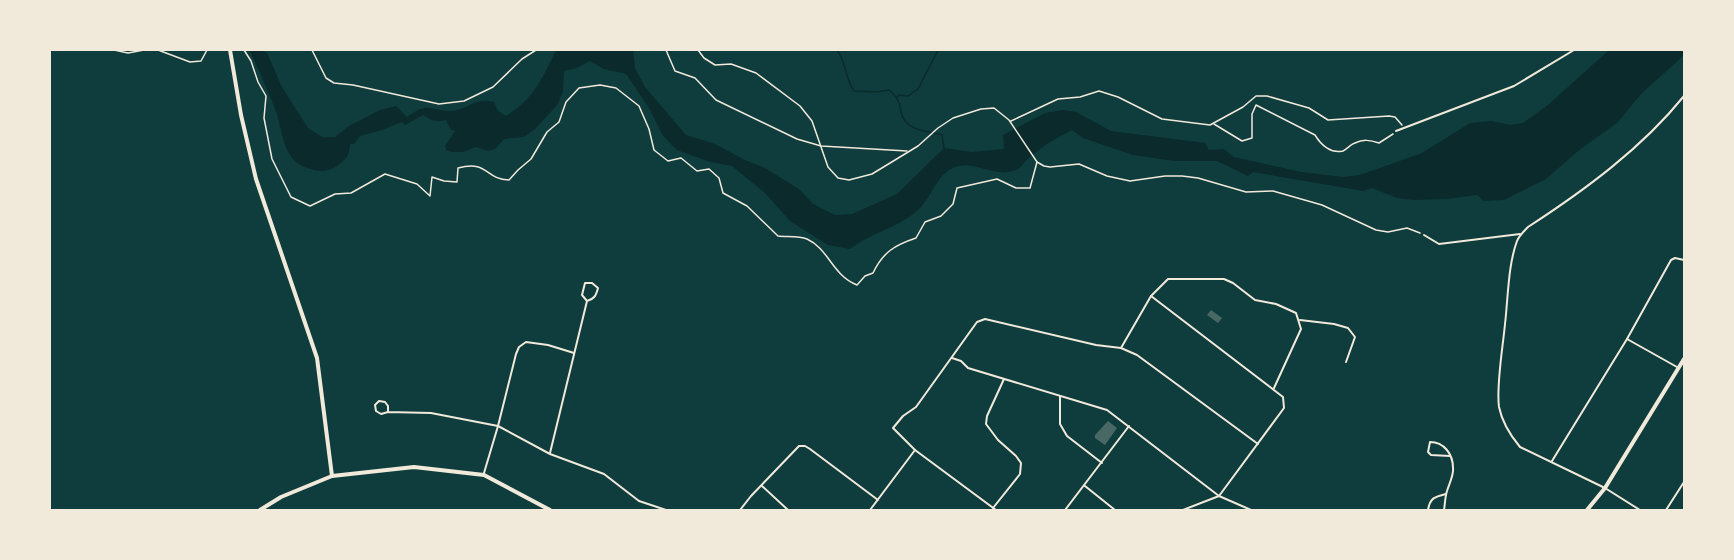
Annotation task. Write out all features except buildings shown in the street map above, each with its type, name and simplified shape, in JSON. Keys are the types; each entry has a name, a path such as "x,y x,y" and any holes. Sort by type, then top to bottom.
{"main road":[{"path":"230,50 241,115 256,179 317,358 332,476"},
{"path":"1587,510 1605,488 1684,362"},
{"path":"260,510 281,497 332,476 414,467 484,476 550,510"}],"street":[{"path":"1396,131 1514,86 1574,50"},
{"path":"1640,510 1605,488 1520,447 1503,422 1499,404 1501,363 1511,276 1517,242 1521,234 1528,226 1587,186 1632,149 1663,122 1684,96"},
{"path":"1424,235 1439,244 1521,234"},
{"path":"1552,461 1627,339 1671,260 1675,258 1684,260"},
{"path":"1121,348 1151,296 1168,279 1224,279 1255,300 1276,304 1296,313 1301,329 1274,388"},
{"path":"585,283 598,288 596,295 587,301 582,295 585,283"},
{"path":"1151,296 1283,396 1284,408 1219,496 1183,510"},
{"path":"550,454 587,301"},
{"path":"1004,379 987,416 986,424 1021,463 1020,474 995,509 915,450 893,428 903,416 916,407 977,322 985,319 1096,345 1121,348 1146,361 1258,444"},
{"path":"1299,320 1348,328 1355,337 1346,362"},
{"path":"1627,339 1679,368"},
{"path":"484,476 519,347 526,342 548,345 574,353"},
{"path":"952,358 968,368 1107,410 1219,496 1251,510"},
{"path":"1060,396 1060,424 1067,436 1101,464"},
{"path":"388,412 385,402 379,401 375,405 376,411 381,414 388,412 431,413 498,426 550,454 604,474 639,501 666,510"},
{"path":"1065,510 1129,426"},
{"path":"1444,510 1446,494 1454,469 1450,456 1444,446 1437,442 1428,444 1428,452 1431,455 1450,456"},
{"path":"740,510 800,446 805,446 878,500"},
{"path":"870,510 915,450"},
{"path":"1666,510 1684,482"},
{"path":"761,486 788,510"},
{"path":"1085,486 1115,510"},
{"path":"1428,510 1430,499 1446,494"}],"path":[{"path":"114,50 128,53 144,50"},
{"path":"158,50 190,62 201,62 207,50"},
{"path":"244,50 266,96 264,118 272,159 291,198 300,203 310,206 335,194 351,193 385,174 417,184 430,196 432,177 457,182 458,168 472,165 486,169 497,180 509,180 531,159 547,132 559,122 566,102 579,88 600,85 616,88 639,106 649,129 654,150 668,160 681,158 697,171 709,169 719,178 723,193 747,206 778,237 806,238 821,248 845,280 857,285 865,276 873,273 882,256 916,238 926,222 941,216 953,204 957,188 997,179 1016,188 1030,188 1037,162"},
{"path":"312,50 326,78 334,83 439,104 464,101 493,87 522,59 536,50"},
{"path":"666,50 675,70 695,78 716,100 797,139 820,146 909,151"},
{"path":"698,50 709,62 747,68 800,106 812,121 824,161 838,178 849,180 872,174 909,151 953,118 994,108 1010,122 1037,162 1044,166 1079,164 1107,176 1130,182 1165,176 1198,178 1246,192 1273,192 1322,205 1376,230 1388,232 1412,228 1424,235"},
{"path":"1010,122 1058,99 1080,98 1099,91 1118,97 1162,119 1213,123 1242,141 1252,138 1252,114 1256,105 1315,135 1320,144 1333,151 1344,151 1354,143 1368,140 1379,143 1396,131"},
{"path":"1213,123 1243,107 1256,96 1267,96 1309,108 1328,120 1389,116 1395,117 1405,128"}],"water":[{"path":"249,50 262,50 267,53 282,87 308,128 322,137 335,137 349,126 380,110 396,106 407,117 424,108 454,111 475,102 487,101 494,102 498,111 506,116 531,95 556,50 633,50 635,68 645,87 686,135 715,144 765,168 799,189 813,204 835,215 852,214 897,194 944,148 972,152 1004,149 1003,135 1045,113 1063,110 1076,112 1111,131 1205,143 1209,150 1224,149 1234,157 1301,172 1343,177 1360,175 1422,153 1470,123 1491,121 1511,125 1523,123 1548,105 1609,50 1684,50 1684,55 1641,94 1618,122 1578,151 1546,179 1504,200 1484,201 1477,195 1414,200 1397,198 1372,188 1363,191 1253,172 1248,176 1217,161 1175,161 1133,155 1083,138 1072,130 1039,150 1016,170 1000,172 969,166 953,168 943,175 925,202 913,214 850,249 828,245 790,221 765,193 732,166 710,162 677,150 663,136 649,108 626,74 604,69 590,61 577,68 564,71 563,91 558,104 535,129 524,137 504,139 495,149 488,151 476,147 463,152 446,150 445,146 455,131 451,130 446,120 434,120 423,115 405,125 402,122 360,136 354,144 350,144 348,155 342,162 321,171 301,165 289,153 275,109"}],"waterway":[{"path":"837,50 854,91 889,90 897,99 906,122 918,129 942,135 944,148"},
{"path":"897,97 899,95 908,96 918,89 938,50"}]}
